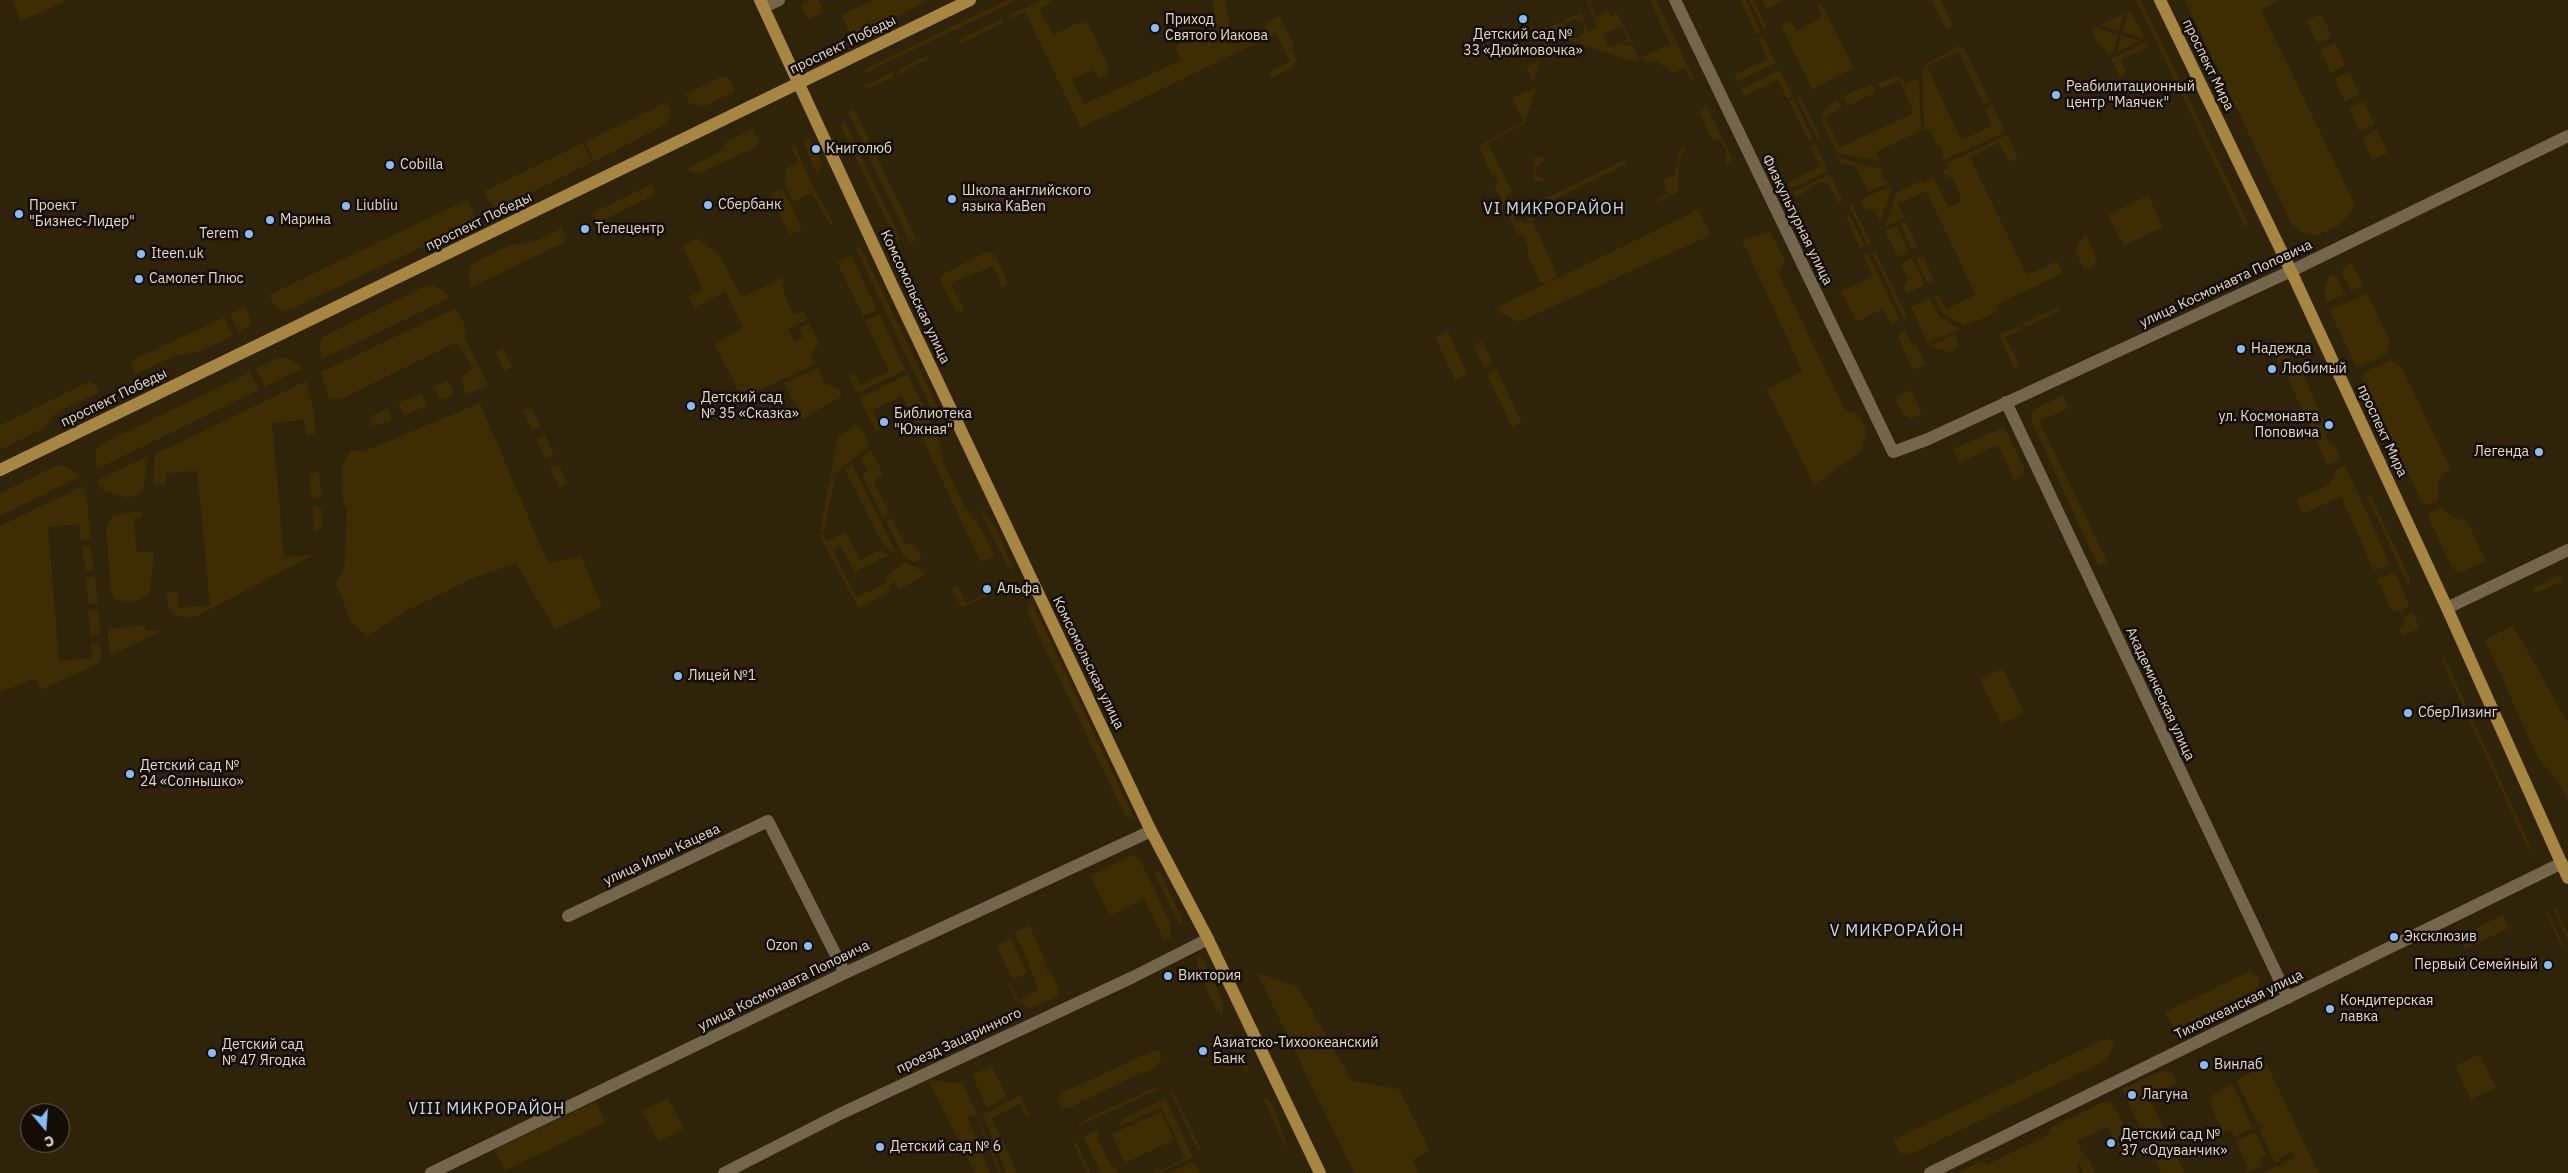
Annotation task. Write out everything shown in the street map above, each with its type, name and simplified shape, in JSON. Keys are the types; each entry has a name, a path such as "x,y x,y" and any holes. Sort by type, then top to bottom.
{"main road":[{"name":"проспект Победы","path":"0,470 970,0"},
{"name":"проспект Мира","path":"2160,0 2291,271 2447,608 2568,878"},
{"name":"Комсомольская улица","path":"762,4 1151,830 1208,939 1320,1173"}],"street":[{"path":"762,4 779,0"},
{"name":"Физкультурная улица","path":"1675,0 1893,452"},
{"name":"улица Космонавта Поповича","path":"1893,452 1926,440 2291,271 2568,136"},
{"name":"Академическая улица","path":"2006,402 2288,998"},
{"path":"2447,608 2568,550"},
{"name":"улица Ильи Кацева","path":"568,916 768,821 845,973"},
{"name":"улица Космонавта Поповича","path":"431,1173 845,973 1151,830"},
{"name":"Тихоокеанская улица","path":"1930,1173 2562,863"},
{"name":"проезд Зацаринного","path":"724,1173 847,1111 1133,977 1208,939"}],"shaded area":[{"path":"12,0 67,0 21,22"},
{"path":"811,0 819,0 824,12 808,20 801,5"},
{"path":"873,0 930,0 852,38 841,15"},
{"path":"1007,0 1017,0 866,73 864,69"},
{"path":"1041,0 1055,0 1039,9 1053,35 1077,23 1085,23 1090,27 1109,68 1108,75 1099,79 1092,70 1072,80 1084,104 1184,59 1181,59 1175,49 1178,45 1216,26 1212,0 1225,0 1233,42 1264,28 1265,23 1279,16 1294,46 1292,47 1297,60 1292,68 1272,78 1269,72 1290,62 1276,34 1081,128 1025,12 1012,19 1010,15"},
{"path":"1586,0 1595,0 1589,3 1596,17 1608,11 1611,17 1617,13 1631,41 1626,43 1627,39 1622,26 1603,34 1609,47 1623,42 1625,46 1632,43 1640,61 1631,61 1566,39 1566,36 1552,42 1545,49 1533,82 1526,67 1539,61 1545,46 1537,32 1560,22 1565,25 1567,36 1577,39 1584,32 1583,23 1575,19 1566,23 1562,21 1581,13 1589,31 1598,28"},
{"path":"1650,0 1656,0 1694,79 1690,80 1685,68 1672,73 1658,62 1643,61 1638,51 1643,57 1670,44"},
{"path":"1740,0 1746,0 1761,32 1756,34"},
{"path":"1749,0 1754,0 1767,28 1764,30"},
{"path":"1762,0 1785,0 1766,9"},
{"path":"1931,0 1941,0 1954,26 1946,30"},
{"path":"2136,0 2141,0 2250,226 2244,225"},
{"path":"2185,0 2280,0 2261,10 2356,206 2339,226 2314,236 2301,232 2291,223"},
{"path":"1821,4 1854,68 1812,90 1782,27 1784,22 1790,21 1797,30 1822,17 1817,6"},
{"path":"2131,11 2145,39 2122,32 2128,12"},
{"path":"2124,14 2119,31 2099,25"},
{"path":"2321,14 2332,36 2317,44 2306,21"},
{"path":"1001,19 1003,23 960,44 958,40"},
{"path":"2095,27 2118,35 2112,54 2109,56 2096,41 2091,29"},
{"path":"2121,35 2140,41 2117,52"},
{"path":"1763,36 1776,63 1737,82 1734,75 1768,59 1758,39"},
{"path":"2146,42 2149,47 2121,60 2127,73 2120,77 2111,59"},
{"path":"2335,43 2346,65 2331,73 2320,50"},
{"path":"1958,46 1963,47 1990,102 1983,104 1959,52 1927,66 1961,140 1992,126 1985,109 1992,105 2005,132 1944,160 1941,146 1938,146 1930,130 1924,130 1922,70 1926,64"},
{"path":"928,55 930,58 896,75 899,69"},
{"path":"1780,70 1793,96 1787,99 1778,80 1744,96 1741,89"},
{"path":"895,71 892,78 869,88 863,86"},
{"path":"2349,72 2360,94 2345,102 2334,79"},
{"path":"722,76 730,79 735,91 703,107 690,104 685,94"},
{"path":"1895,76 1901,78 1905,84 1919,78 1921,131 1876,152 1880,161 1838,154 1822,122 1824,109 1838,100 1842,108 1825,117 1840,147 1914,113 1899,80 1880,89 1878,83"},
{"path":"1872,84 1876,92 1848,106 1843,96"},
{"path":"1537,87 1524,124 1488,143 1513,193 1505,198 1517,222 1521,220 1524,224 1529,222 1527,217 1531,218 1558,275 1547,283 1692,213 1693,210 1699,210 1711,235 1519,322 1493,309 1545,284 1540,282 1527,255 1529,249 1524,237 1518,235 1494,185 1498,184 1494,174 1491,175 1479,145 1523,122 1512,98"},
{"path":"1800,97 1820,137 1817,139 1797,99"},
{"path":"1703,98 1733,160 1726,164 1726,149 1720,141 1711,138 1699,112 1705,107"},
{"path":"1794,99 1813,139 1809,141 1789,101"},
{"path":"2364,101 2375,124 2359,131 2349,109"},
{"path":"667,102 671,112 668,123 594,162 585,142"},
{"path":"854,109 917,240 910,243 848,112"},
{"path":"845,122 901,240 897,242 840,125"},
{"path":"753,128 759,141 758,146 698,174 688,170 687,168 718,153 728,140"},
{"path":"2377,130 2388,153 2373,160 2362,138"},
{"path":"2007,135 2018,158 2009,162 1999,143 1970,158 2027,275 2057,261 2063,273 1997,305 1999,311 1964,326 1942,313 1934,297 1939,295 1946,309 1976,295 1926,191 1898,204 1904,217 1885,227 1897,192 1923,180 1924,183 1932,179 1933,175 1948,207 1962,201 1952,176 1946,178 1943,171 1949,168 1947,163"},
{"path":"810,138 823,165 817,175 803,141"},
{"path":"583,143 592,162 503,207 496,207 490,203 484,191"},
{"path":"795,144 809,179 832,220 833,229 812,193 793,202 785,184 786,168 798,162 791,146"},
{"path":"1687,144 1679,159 1678,193 1655,203 1654,200 1667,194 1663,180 1674,175 1678,162 1676,154"},
{"path":"1815,144 1828,171 1791,189 1788,182 1820,166 1810,146"},
{"path":"1537,156 1546,159 1535,167 1536,175 1546,179 1539,182 1534,179 1533,159"},
{"path":"1839,158 1884,170 1881,173 1885,181 1888,180 1890,183 1868,192 1855,165 1841,163"},
{"path":"1624,160 1627,164 1545,204 1544,199"},
{"path":"1830,174 1843,201 1838,203 1828,183 1819,182 1796,198 1793,192"},
{"path":"652,184 655,191 654,195 599,222 592,213"},
{"path":"1891,186 1892,188 1880,222 1875,211 1865,209 1860,200"},
{"path":"783,189 802,229 790,235 770,194"},
{"path":"2148,195 2163,227 2124,246 2108,215"},
{"path":"468,199 473,211 473,218 468,225 294,308 284,311 276,308 269,295"},
{"path":"1852,204 1872,244 1868,246 1849,206"},
{"path":"1850,216 1865,246 1860,248 1846,217"},
{"path":"1905,221 1918,247 1912,250 1900,224"},
{"path":"1897,226 1909,252 1898,257 1885,231"},
{"path":"562,228 567,237 565,242 471,288 468,272 471,264 510,245 533,242"},
{"path":"1770,232 1785,260 1779,274 1846,411 1858,414 1865,427 1866,436 1861,452 1814,485 1766,389 1802,371 1742,240"},
{"path":"2086,234 2097,260 2094,267 2088,269 2082,266 2075,249"},
{"path":"698,238 720,256 742,297 783,278 785,281 782,287 793,314 803,311 808,319 788,329 795,342 803,338 799,328 809,323 819,344 811,354 816,364 742,398 714,344 743,328 725,292 695,308 688,297 703,289 682,246"},
{"path":"858,245 863,251 942,416 936,419 856,249"},
{"path":"1875,251 1908,318 1904,320 1872,253"},
{"path":"985,252 991,252 996,256 1008,284 1002,288 993,266 958,280 951,285 966,311 957,313 940,280 940,276"},
{"path":"1868,253 1900,320 1892,325 1883,309 1856,322 1841,291 1873,277 1863,255"},
{"path":"851,255 877,310 863,316 837,262"},
{"path":"1923,256 1934,281 1928,284 1916,259"},
{"path":"1912,258 1925,285 1906,294 1904,288 1908,279 1901,264"},
{"path":"2352,263 2363,286 2351,291 2342,272 2344,267"},
{"path":"2330,274 2336,276 2345,294 2326,303 2324,288"},
{"path":"430,284 445,291 450,298 321,360 320,343 324,336"},
{"path":"2367,293 2390,342 2387,354 2360,367 2356,366 2329,310"},
{"path":"1930,298 1939,316 1960,329 1928,343 1911,307"},
{"path":"245,306 252,324 239,333 230,314"},
{"path":"2058,307 2060,311 2025,328 2023,323"},
{"path":"456,308 466,328 464,336 488,384 485,387 466,394 460,378 473,369 457,342 339,400 328,397 321,372"},
{"path":"879,314 906,370 857,393 849,376 854,373 860,385 889,371 865,321"},
{"path":"224,317 233,336 199,352 175,356 136,374 131,365 133,360"},
{"path":"2020,325 2022,329 2006,337 2020,367 2014,369 1999,335"},
{"path":"1905,330 1911,343 1917,346 1926,364 1913,370 1897,335"},
{"path":"1448,331 1468,375 1455,380 1435,337"},
{"path":"1955,334 1959,345 1953,351 1949,352 1930,346"},
{"path":"2277,340 2289,344 2295,355 2278,363 2269,343"},
{"path":"1482,341 1493,364 1484,368 1473,345"},
{"path":"503,348 513,367 504,371 495,352"},
{"path":"278,358 288,358 304,368 265,387 256,368"},
{"path":"2391,360 2401,366 2450,467 2438,482 2438,500 2426,505 2422,503 2361,377 2363,373"},
{"path":"818,368 826,385 839,388 841,397 803,419 784,383"},
{"path":"2300,368 2329,432 2325,434 2330,445 2334,444 2341,458 2327,465 2286,374"},
{"path":"1496,369 1522,423 1512,427 1486,374"},
{"path":"250,372 259,390 97,469 95,454 99,445"},
{"path":"908,374 939,440 944,463 965,508 982,530 995,556 981,562 902,396 873,410 881,429 876,432 859,398"},
{"path":"448,380 454,392 452,396 441,400 433,387"},
{"path":"90,381 94,383 99,392 56,413 44,428 0,450 0,425"},
{"path":"306,381 314,413 316,435 306,435 304,420 272,423 284,557 314,555 197,616 187,618 175,615 168,606 167,592 177,592 178,608 210,605 197,471 166,473 166,484 153,485 155,454"},
{"path":"1911,390 1922,414 1910,419 1903,414 1894,397"},
{"path":"422,393 427,404 426,406 406,415 403,413 398,403"},
{"path":"2063,395 2069,408 2039,421 2108,563 2098,566 2031,420 2032,412 2035,409"},
{"path":"480,403 548,563 581,556 602,607 555,630 516,563 474,578 408,610 367,636 351,622 336,583 344,567 347,509 343,503 342,465 351,450 362,452"},
{"path":"531,407 540,426 532,430 523,411"},
{"path":"388,408 392,418 391,421 373,426 369,417"},
{"path":"855,424 862,431 870,446 830,477 837,438"},
{"path":"2004,427 2024,468 2024,475 2014,480 1998,445 1960,463 1953,449"},
{"path":"545,435 554,455 545,459 536,439"},
{"path":"871,450 883,474 874,482 890,513 883,517 862,474 868,471 861,458"},
{"path":"148,456 143,491 138,495 127,498 101,489 97,480"},
{"path":"852,464 897,554 884,547 845,470"},
{"path":"559,465 568,484 559,488 550,469"},
{"path":"2345,465 2390,564 2374,571 2341,497 2302,514 2296,499 2330,484 2336,469"},
{"path":"55,466 71,469 80,477 0,516 0,493"},
{"path":"319,472 322,498 312,499 309,473"},
{"path":"835,478 824,531 820,531 829,482"},
{"path":"83,486 86,493 91,539 81,540 79,524 48,527 59,661 92,658 91,645 100,644 102,657 98,664 41,690 35,679 0,692 0,526"},
{"path":"2370,494 2409,576 2409,588 2368,498"},
{"path":"977,503 997,530 1014,570 1007,566"},
{"path":"315,505 322,510 323,515 321,530 314,531 312,506"},
{"path":"2441,507 2452,517 2467,521 2486,561 2459,572 2453,569 2428,517 2430,512"},
{"path":"139,511 144,514 134,519 137,552 153,552 153,562 150,594 134,603 114,599 113,597 110,586 106,528 112,516"},
{"path":"892,518 905,544 915,545 922,559 914,562 904,557 886,521"},
{"path":"845,532 860,560 880,550 890,555 855,572 841,546 833,550 857,597 887,583 884,577 905,562 925,572 925,575 902,588 898,588 895,582 888,585 890,592 858,608 819,534 823,535 827,541"},
{"path":"82,546 91,546 94,570 85,571"},
{"path":"2391,573 2396,575 2409,605 2401,613 2399,610 2392,612 2377,579"},
{"path":"2560,575 2563,581 2535,594 2532,589"},
{"path":"95,577 98,604 89,604 85,578"},
{"path":"957,584 967,603 993,590 994,592 964,607 961,606 950,588"},
{"path":"1029,601 1034,607 1132,813 1132,818 1125,816 1027,611"},
{"path":"98,610 101,634 91,635 88,611"},
{"path":"2409,613 2413,613 2420,628 2402,636 2399,628 2404,625 2403,619"},
{"path":"146,625 145,630 163,631 112,655 109,654 108,629"},
{"path":"2513,625 2568,723 2568,802 2559,784 2537,756 2485,640"},
{"path":"2444,656 2526,836 2530,853 2442,661"},
{"path":"2003,668 2024,713 2001,724 1979,679"},
{"path":"1133,854 1141,862 1170,922 1171,938 1164,940 1144,899 1110,916 1090,876"},
{"path":"1159,870 1182,919 1183,926 1176,918 1154,873"},
{"path":"2555,907 2568,934 2568,941 2553,908"},
{"path":"2548,911 2564,947 2562,948 2546,912"},
{"path":"2503,915 2509,928 2465,949 2459,937 2468,932 2471,938 2479,935 2476,928"},
{"path":"1029,925 1047,964 1044,966 1048,971 1050,970 1059,989 1058,995 1053,999 1030,1008 1015,1000 1008,985 1009,982 1018,1000 1038,990 1027,959 1014,932"},
{"path":"1011,938 1027,973 1012,980 996,945"},
{"path":"1198,955 1204,961 1223,1002 1222,1016 1218,1010 1216,1011 1197,965"},
{"path":"2250,971 2259,978 2260,983 2256,989 2174,1030 2165,1012"},
{"path":"1257,973 1298,987 1352,1081 1399,1089 1430,1151 1412,1160 1419,1173 1354,1173"},
{"path":"1232,1034 1252,1076 1240,1064 1227,1036"},
{"path":"2109,1039 2114,1043 2107,1060 1911,1154 1900,1153 1893,1140 2102,1040"},
{"path":"1155,1050 1160,1052 1162,1057 1156,1067 1141,1074 1140,1072 1137,1073 1138,1075 1083,1101 1082,1099 1079,1100 1080,1103 1070,1108 1063,1108 1057,1101 1061,1093"},
{"path":"2480,1054 2496,1088 2471,1100 2455,1066"},
{"path":"991,1065 1007,1097 987,1108 972,1075"},
{"path":"2267,1065 2319,1173 2263,1173 2294,1158 2291,1152 2279,1158 2280,1161 2275,1163 2259,1129 2263,1127 2262,1124 2258,1125 2236,1080"},
{"path":"2163,1070 2171,1072 2178,1083 2149,1098 2185,1173 2161,1173 2122,1089"},
{"path":"929,1081 963,1082 1002,1173 999,1173 976,1115 968,1117 990,1173 975,1173"},
{"path":"2232,1083 2253,1128 2234,1137 2231,1130 2223,1132 2210,1105 2213,1094"},
{"path":"1159,1086 1159,1089 1080,1126 1078,1125 1088,1119 1088,1117"},
{"path":"1173,1092 1201,1149 1198,1151 1171,1093"},
{"path":"1020,1095 1030,1115 1026,1117 1020,1104 992,1118 1017,1173 1006,1173 983,1115"},
{"path":"1262,1096 1270,1101 1278,1118 1289,1155"},
{"path":"668,1098 684,1129 658,1142 642,1111"},
{"path":"1165,1098 1193,1157 1159,1173 1153,1173 1185,1158 1161,1107 1119,1127 1122,1119"},
{"path":"596,1101 606,1122 505,1171 494,1150"},
{"path":"2105,1101 2110,1102 2119,1114 2133,1148 2130,1156 2126,1158 2121,1154 2108,1127 2077,1141 2085,1158 2089,1158 2095,1173 2084,1173 2080,1164 2076,1166 2079,1173 1957,1173 1982,1161 1988,1164 2050,1134 2051,1127"},
{"path":"1161,1112 1174,1140 1125,1163 1112,1134"},
{"path":"1098,1130 1100,1135 1097,1137 1112,1167 1115,1166 1118,1173 1101,1173 1083,1137"},
{"path":"2255,1132 2267,1156 2260,1159 2263,1166 2244,1173 2248,1167 2236,1141"},
{"path":"1076,1142 1091,1173 1087,1173 1073,1143"},
{"path":"1194,1162 1201,1173 1169,1173"}],"place":[{"name":"Детский сад № 33 «Дюймовочка»","path":"1523,19"},
{"name":"Приход Святого Иакова","path":"1155,28"},
{"name":"Реабилитационный центр \"Маячек\"","path":"2056,95"},
{"name":"Книголюб","path":"816,149"},
{"name":"Cobilla","path":"390,165"},
{"name":"Школа английского языка KaBen","path":"952,199"},
{"name":"Сбербанк","path":"708,205"},
{"name":"Liubliu","path":"346,206"},
{"name":"Проект \"Бизнес-Лидер\"","path":"19,214"},
{"name":"Марина","path":"270,220"},
{"name":"Телецентр","path":"585,229"},
{"name":"Terem","path":"249,234"},
{"name":"Iteen.uk","path":"141,254"},
{"name":"Самолет Плюс","path":"139,279"},
{"name":"Надежда","path":"2241,349"},
{"name":"Любимый","path":"2272,369"},
{"name":"Детский сад № 35 «Сказка»","path":"691,406"},
{"name":"Библиотека \"Южная\"","path":"884,422"},
{"name":"ул. Космонавта Поповича","path":"2329,425"},
{"name":"Легенда","path":"2539,452"},
{"name":"Альфа","path":"987,589"},
{"name":"Лицей №1","path":"678,676"},
{"name":"СберЛизинг","path":"2408,713"},
{"name":"Детский сад № 24 «Солнышко»","path":"130,774"},
{"name":"Эксклюзив","path":"2394,937"},
{"name":"Ozon","path":"808,946"},
{"name":"Первый Семейный","path":"2548,965"},
{"name":"Виктория","path":"1168,976"},
{"name":"Кондитерская лавка","path":"2330,1009"},
{"name":"Азиатско-Тихоокеанский Банк","path":"1203,1051"},
{"name":"Детский сад № 47 Ягодка","path":"212,1053"},
{"name":"Винлаб","path":"2204,1065"},
{"name":"Лагуна","path":"2132,1095"},
{"name":"Детский сад № 37 «Одуванчик»","path":"2111,1143"},
{"name":"Детский сад № 6","path":"880,1147"}],"district":[{"name":"VI МИКРОРАЙОН","path":"1554,209"},
{"name":"V МИКРОРАЙОН","path":"1897,931"},
{"name":"VIII МИКРОРАЙОН","path":"487,1109"}]}
